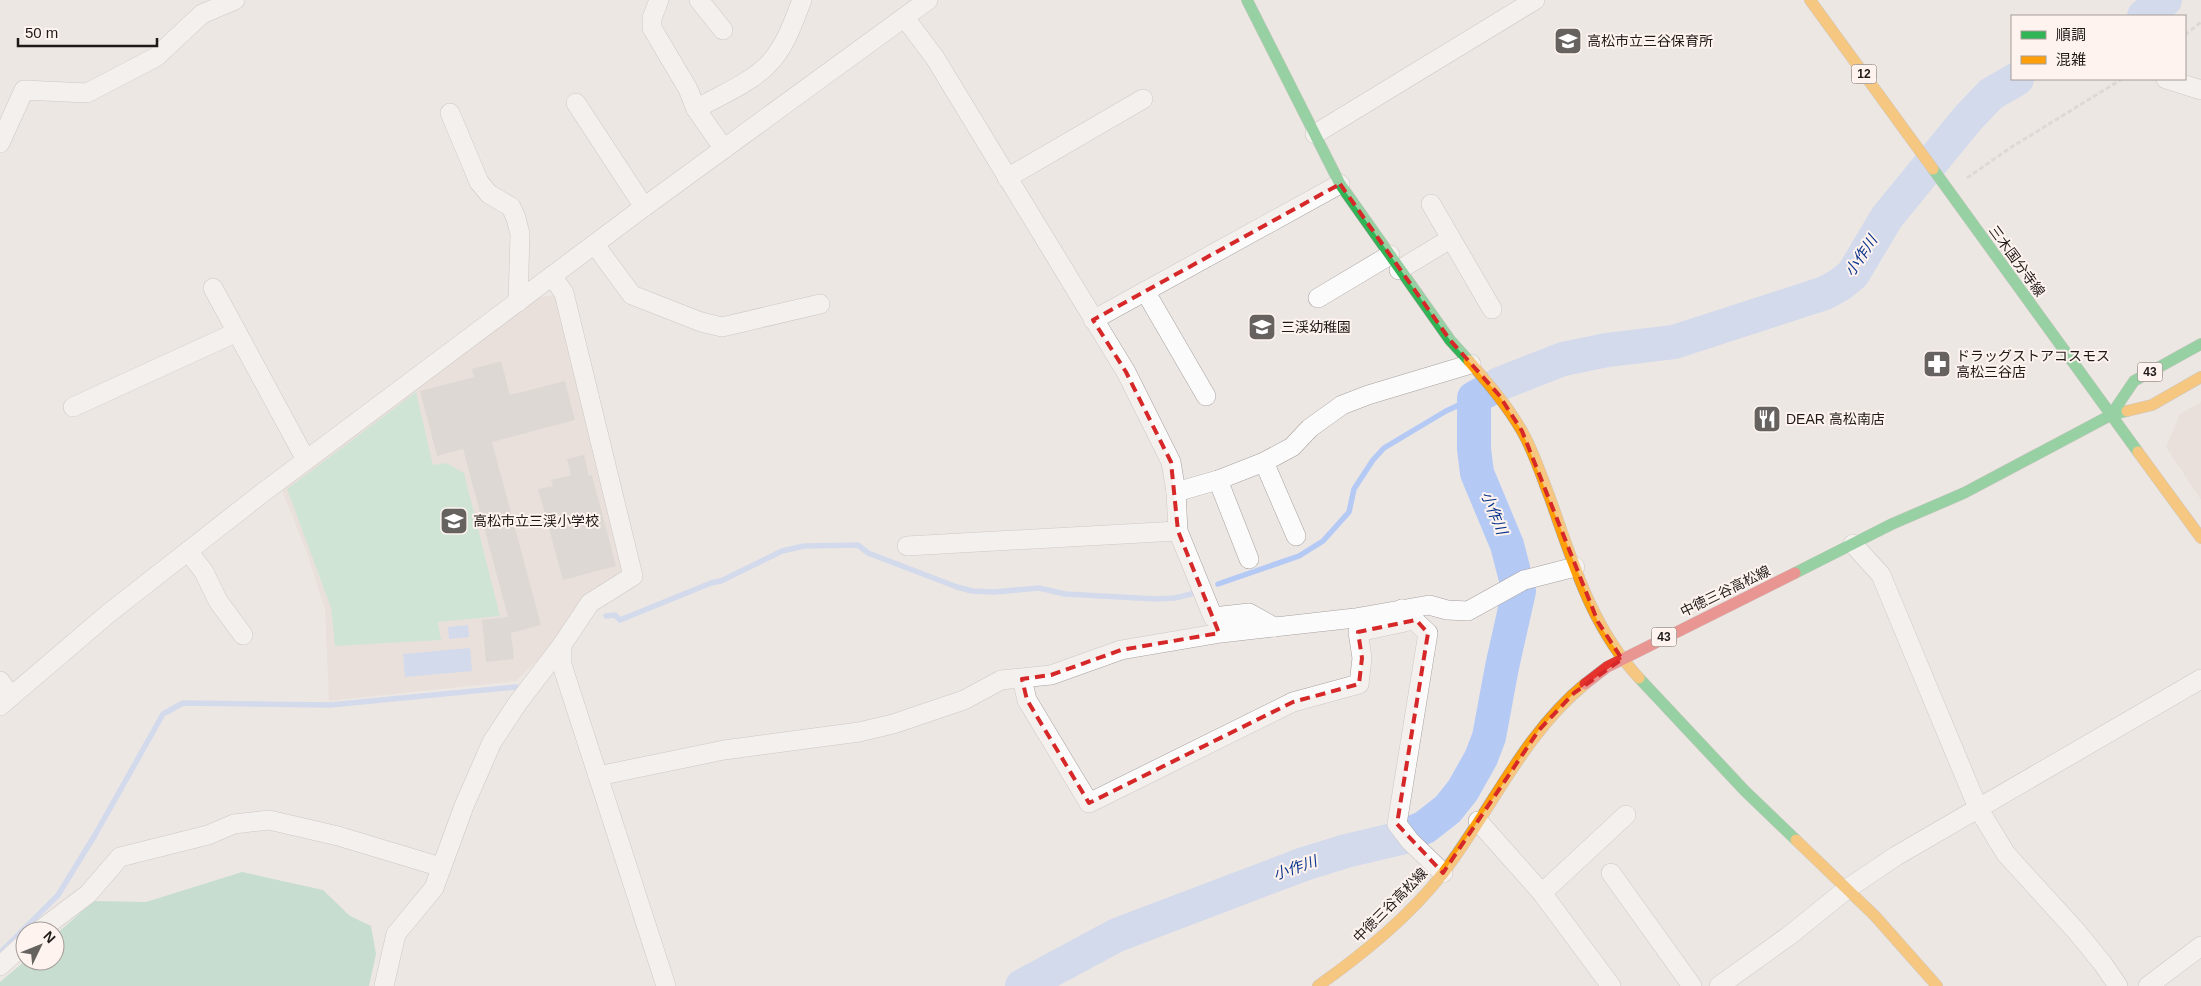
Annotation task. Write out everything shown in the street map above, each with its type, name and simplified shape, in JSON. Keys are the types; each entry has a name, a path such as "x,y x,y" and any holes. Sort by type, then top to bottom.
{"main road":[{"path":"1248,0 1287,82 1340,184 1450,340 1499,395 1522,431 1538,462 1575,567 1598,622 1622,658 1745,791 1875,916 1937,986"},
{"name":"三木国分寺線","path":"1810,0 2201,538"},
{"name":"中徳三谷高松線","path":"2111,414 2134,381 2201,344"},
{"name":"中徳三谷高松線","path":"1318,986 1385,935 1444,872 1539,730 1574,693 1607,666 1892,524 1964,493 2111,414 2152,406 2201,377"}],"street":[{"path":"0,143 24,90 87,93 156,57 202,14 235,0"},
{"path":"659,0 652,18 652,28 688,90 696,109 724,149"},
{"path":"700,0 723,30"},
{"path":"696,109 755,76 773,59 786,38 802,0"},
{"path":"4,694 306,460 644,207 928,0"},
{"path":"1315,134 1536,0"},
{"path":"905,18 935,58 1126,372 1171,462 1176,492 1178,530 1213,617 1249,613 1274,627"},
{"path":"2169,80 2201,90"},
{"path":"1007,178 1144,99"},
{"path":"576,103 644,207"},
{"path":"450,113 464,143 470,165 479,182 489,194 511,207 516,218 520,234 518,302"},
{"path":"1093,320 1340,184"},
{"path":"1431,204 1492,309"},
{"path":"1318,298 1450,239"},
{"path":"595,245 632,295 701,322 722,327 820,304"},
{"path":"384,986 396,934 434,888 492,742 590,603 633,576 564,293 552,276"},
{"path":"213,288 306,460"},
{"path":"1145,291 1206,396"},
{"path":"73,408 237,332"},
{"path":"1176,492 1218,480 1264,462 1292,447 1310,428 1342,406 1368,395 1471,364"},
{"path":"1264,462 1296,536"},
{"path":"1218,480 1249,559"},
{"path":"907,546 1178,530"},
{"path":"1853,544 1881,575 1978,808 2006,854 2077,932 2118,986"},
{"path":"188,551 204,572 218,601 243,634"},
{"path":"598,776 724,750 858,732 893,724 964,700 1001,680 1051,675 1121,650 1221,633 1355,618 1429,605 1447,610 1468,611 1524,580 1575,567"},
{"path":"1022,679 1027,700 1089,803 1293,702 1358,684 1362,658 1358,632 1405,622 1402,609"},
{"path":"1402,609 1428,633 1397,824 1410,841 1444,872"},
{"path":"562,645 562,665 666,986"},
{"path":"1719,986 1790,935 1847,889 1896,856 2201,679"},
{"path":"1542,893 1626,815"},
{"path":"51,921 88,894 120,857 208,835 234,824 268,820 338,836 441,867"},
{"path":"1478,821 1542,893 1611,986"},
{"path":"1611,874 1692,986"},
{"path":"2148,986 2201,946"},
{"path":"0,966 15,953"}],"path":[{"path":"2186,34 2201,22"},
{"path":"1950,193 1972,174 2010,148 2120,80"}],"highlighted area":[{"path":"1340,184 1450,340 1499,395 1522,431 1598,622 1622,659 1574,693 1539,730 1443,873 1397,824 1428,633 1416,620 1358,632 1362,658 1359,684 1293,702 1089,803 1027,700 1022,679 1051,675 1121,650 1219,633 1178,531 1171,462 1126,372 1093,320"}],"shaded area":[{"name":"高松市立三渓小学校","path":"560,294 626,568 584,596 560,639 516,681 329,701 325,610 307,553 282,490 536,298"},
{"path":"2201,402 2201,500 2166,447 2180,414"}],"green space":[{"path":"416,392 433,465 446,463 464,473 500,616 438,622 441,640 335,646 331,608 287,489"},
{"path":"242,872 323,890 350,916 371,926 376,954 369,986 0,986 0,982 15,969 15,971 65,971 65,926 94,901 146,902"}],"water":[{"path":"468,625 469,637 449,639 448,627"},
{"path":"470,648 472,671 405,677 403,654"}],"building":[{"path":"501,361 510,395 565,381 575,420 492,442 541,625 511,633 514,659 486,662 482,620 508,617 463,449 437,456 420,391 474,377 472,369"},
{"path":"584,455 589,476 592,475 616,566 563,580 538,489 553,486 551,480 571,475 567,459"}],"waterway":[{"name":"小作川","path":"2145,15 2165,0"},
{"name":"小作川","path":"1022,986 1117,935 1304,864 1346,851 1401,838 1425,827 1448,809 1463,790 1481,758 1489,737 1519,591 1507,545 1477,473 1474,449 1474,398 1499,384 1563,359 1607,350 1674,342 1825,293 1841,284 1853,274 1887,217 1968,118 1991,94 2015,80"},
{"path":"1218,584 1299,556 1323,541 1349,512 1354,489 1373,460 1384,448 1446,411 1474,398"},
{"path":"606,616 615,615 620,620 711,583 721,581 782,551 804,546 858,545 868,553 972,591 994,592 1039,588 1065,594 1156,599 1175,598 1195,593"},
{"path":"0,953 58,895 95,835 163,714 183,703 330,705 516,687"}],"traffic: fast":[{"path":"1247,0 1340,184 1450,340 1469,361"},
{"path":"1933,169 2138,452"},
{"path":"2111,415 2134,381 2201,344"},
{"path":"1795,573 1892,524 1964,493 2111,415 2127,411"},
{"path":"1639,678 1745,791 1796,840"}],"traffic: slow":[{"path":"1810,0 1933,169"},
{"path":"1469,361 1504,403 1526,439 1585,593 1608,637 1639,678"},
{"path":"2127,411 2152,405 2201,377"},
{"path":"2138,452 2201,538"},
{"path":"1318,986 1385,934 1416,904 1444,872 1526,749 1563,704 1585,684"},
{"path":"1796,840 1875,916 1937,986"}],"traffic: jam":[{"path":"1585,684 1607,667 1795,573"}],"place":[{"name":"高松市立三谷保育所","path":"1568,41"},
{"name":"三渓幼稚園","path":"1262,327"},
{"name":"ドラッグストアコスモス 高松三谷店","path":"1937,364"},
{"name":"DEAR 高松南店","path":"1767,419"},
{"name":"高松市立三渓小学校","path":"454,521"}]}
